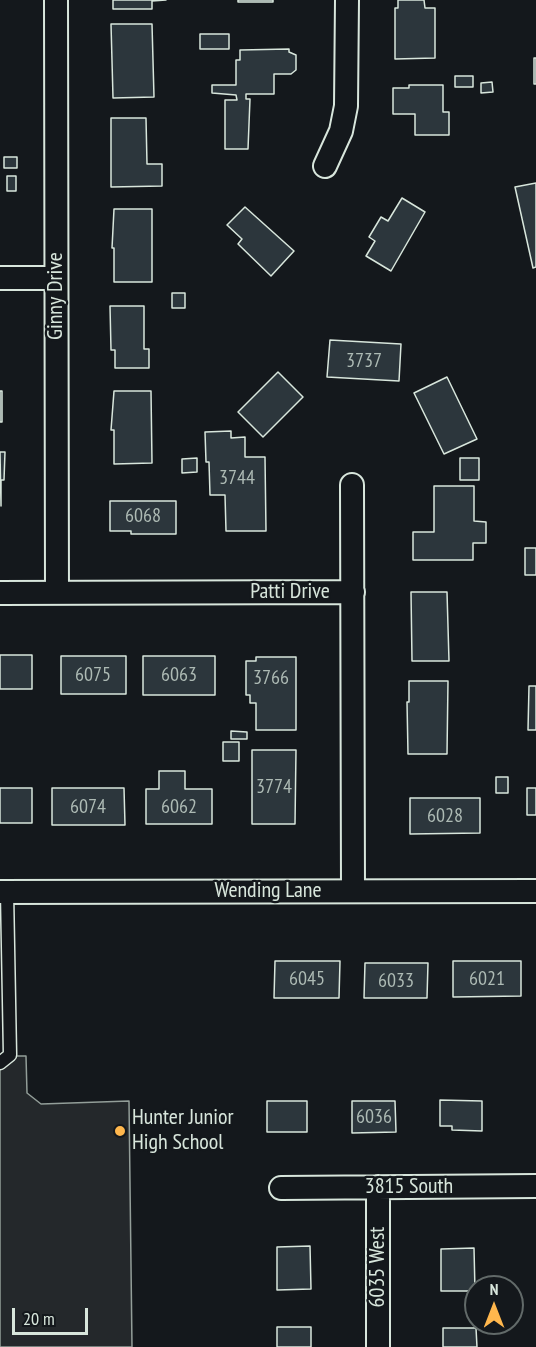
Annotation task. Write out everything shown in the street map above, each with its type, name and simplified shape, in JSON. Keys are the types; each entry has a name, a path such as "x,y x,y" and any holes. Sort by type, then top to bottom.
{"street":[{"name":"Ginny Drive","path":"56,0 57,592"},
{"path":"325,166 341,131 346,106 347,0"},
{"path":"0,278 56,278"},
{"path":"352,485 353,592"},
{"name":"Patti Drive","path":"0,592 353,592 353,891"},
{"name":"Wending Lane","path":"4,892 536,891"},
{"name":"3815 South","path":"281,1188 536,1186"},
{"name":"6035 West","path":"378,1187 378,1347"}],"lane":[{"path":"0,1063 10,1055 4,892"}],"shaded area":[{"path":"0,1056 26,1056 27,1093 41,1104 129,1101 132,1347 0,1347"}],"building":[{"path":"113,0 166,0 152,1 152,9 113,9"},
{"path":"238,0 273,0 273,2 238,2"},
{"path":"398,0 424,0 425,8 435,8 435,58 395,59 395,8 398,8"},
{"path":"111,24 152,24 154,97 113,98"},
{"path":"200,34 229,34 229,49 200,49"},
{"path":"289,49 289,52 296,55 296,70 291,74 274,74 274,94 246,94 246,99 250,99 248,149 225,149 225,100 237,100 236,95 212,93 212,85 236,85 236,60 240,60 240,50"},
{"path":"534,58 536,58 536,84 534,84"},
{"path":"455,76 473,76 473,87 455,87"},
{"path":"492,82 493,92 481,93 481,83"},
{"path":"409,85 443,85 443,112 449,112 449,135 415,135 415,114 393,114 393,88 409,88"},
{"path":"111,118 146,118 147,164 162,164 162,186 111,187"},
{"path":"4,157 17,157 17,168 4,168"},
{"path":"7,176 16,176 16,191 7,191"},
{"path":"536,183 536,267 533,268 515,187"},
{"path":"402,198 425,212 391,271 366,256 375,241 369,237 381,217 388,221"},
{"path":"245,207 294,251 271,276 238,244 242,239 227,225"},
{"path":"114,209 152,209 152,282 114,282 114,248 112,248"},
{"path":"172,293 185,293 185,308 172,308"},
{"path":"110,306 144,306 144,349 149,349 149,368 115,368 115,350 111,350"},
{"path":"330,340 401,344 399,381 327,377"},
{"path":"278,372 303,397 263,437 238,412"},
{"path":"447,377 477,439 444,454 414,393"},
{"path":"0,391 2,391 2,422 0,422"},
{"path":"114,391 151,391 152,463 114,464 114,430 111,430"},
{"path":"231,431 231,438 245,437 245,457 265,457 266,531 226,531 225,495 210,495 205,432"},
{"path":"0,452 5,452 4,480 1,480 1,506"},
{"path":"197,458 197,472 182,473 182,459"},
{"path":"460,458 479,458 479,480 460,480"},
{"path":"434,486 474,486 474,521 486,522 486,543 473,543 473,560 413,560 413,532 434,532"},
{"path":"110,501 176,501 176,534 131,534 131,531 110,531"},
{"path":"525,548 536,548 536,575 525,575"},
{"path":"411,592 447,592 449,661 412,661"},
{"path":"0,655 32,655 32,689 0,689"},
{"path":"61,656 126,656 126,694 61,694"},
{"path":"143,656 215,656 215,695 143,695"},
{"path":"256,657 296,657 296,730 256,730 256,703 250,703 250,695 246,695 246,661 256,661"},
{"path":"409,681 448,681 447,754 408,754"},
{"path":"529,686 536,686 536,730 528,730"},
{"path":"231,731 247,732 247,739 231,739"},
{"path":"223,742 239,742 239,761 223,761"},
{"path":"252,750 296,750 295,824 252,824"},
{"path":"159,771 185,771 185,789 212,789 212,824 146,824 146,789 159,789"},
{"path":"496,777 508,777 508,793 496,793"},
{"path":"0,788 32,788 32,823 0,823"},
{"path":"52,788 124,788 125,825 52,825"},
{"path":"527,788 536,788 536,815 527,815"},
{"path":"410,798 480,798 480,833 410,834"},
{"path":"275,961 340,961 339,998 274,998"},
{"path":"453,961 521,961 521,996 453,997"},
{"path":"365,963 428,963 427,998 364,998"},
{"path":"440,1100 482,1101 482,1131 452,1130 452,1126 440,1126"},
{"path":"267,1101 307,1101 307,1132 267,1132"},
{"path":"352,1101 395,1101 396,1132 352,1133"},
{"path":"310,1246 311,1289 277,1290 277,1247"},
{"path":"474,1248 475,1275 464,1275 464,1291 441,1291 441,1249"},
{"path":"277,1327 311,1327 311,1347 277,1347"},
{"path":"443,1328 464,1328 464,1335 476,1335 477,1347 443,1347"}],"place":[{"name":"Hunter Junior High School","path":"120,1131"}]}
